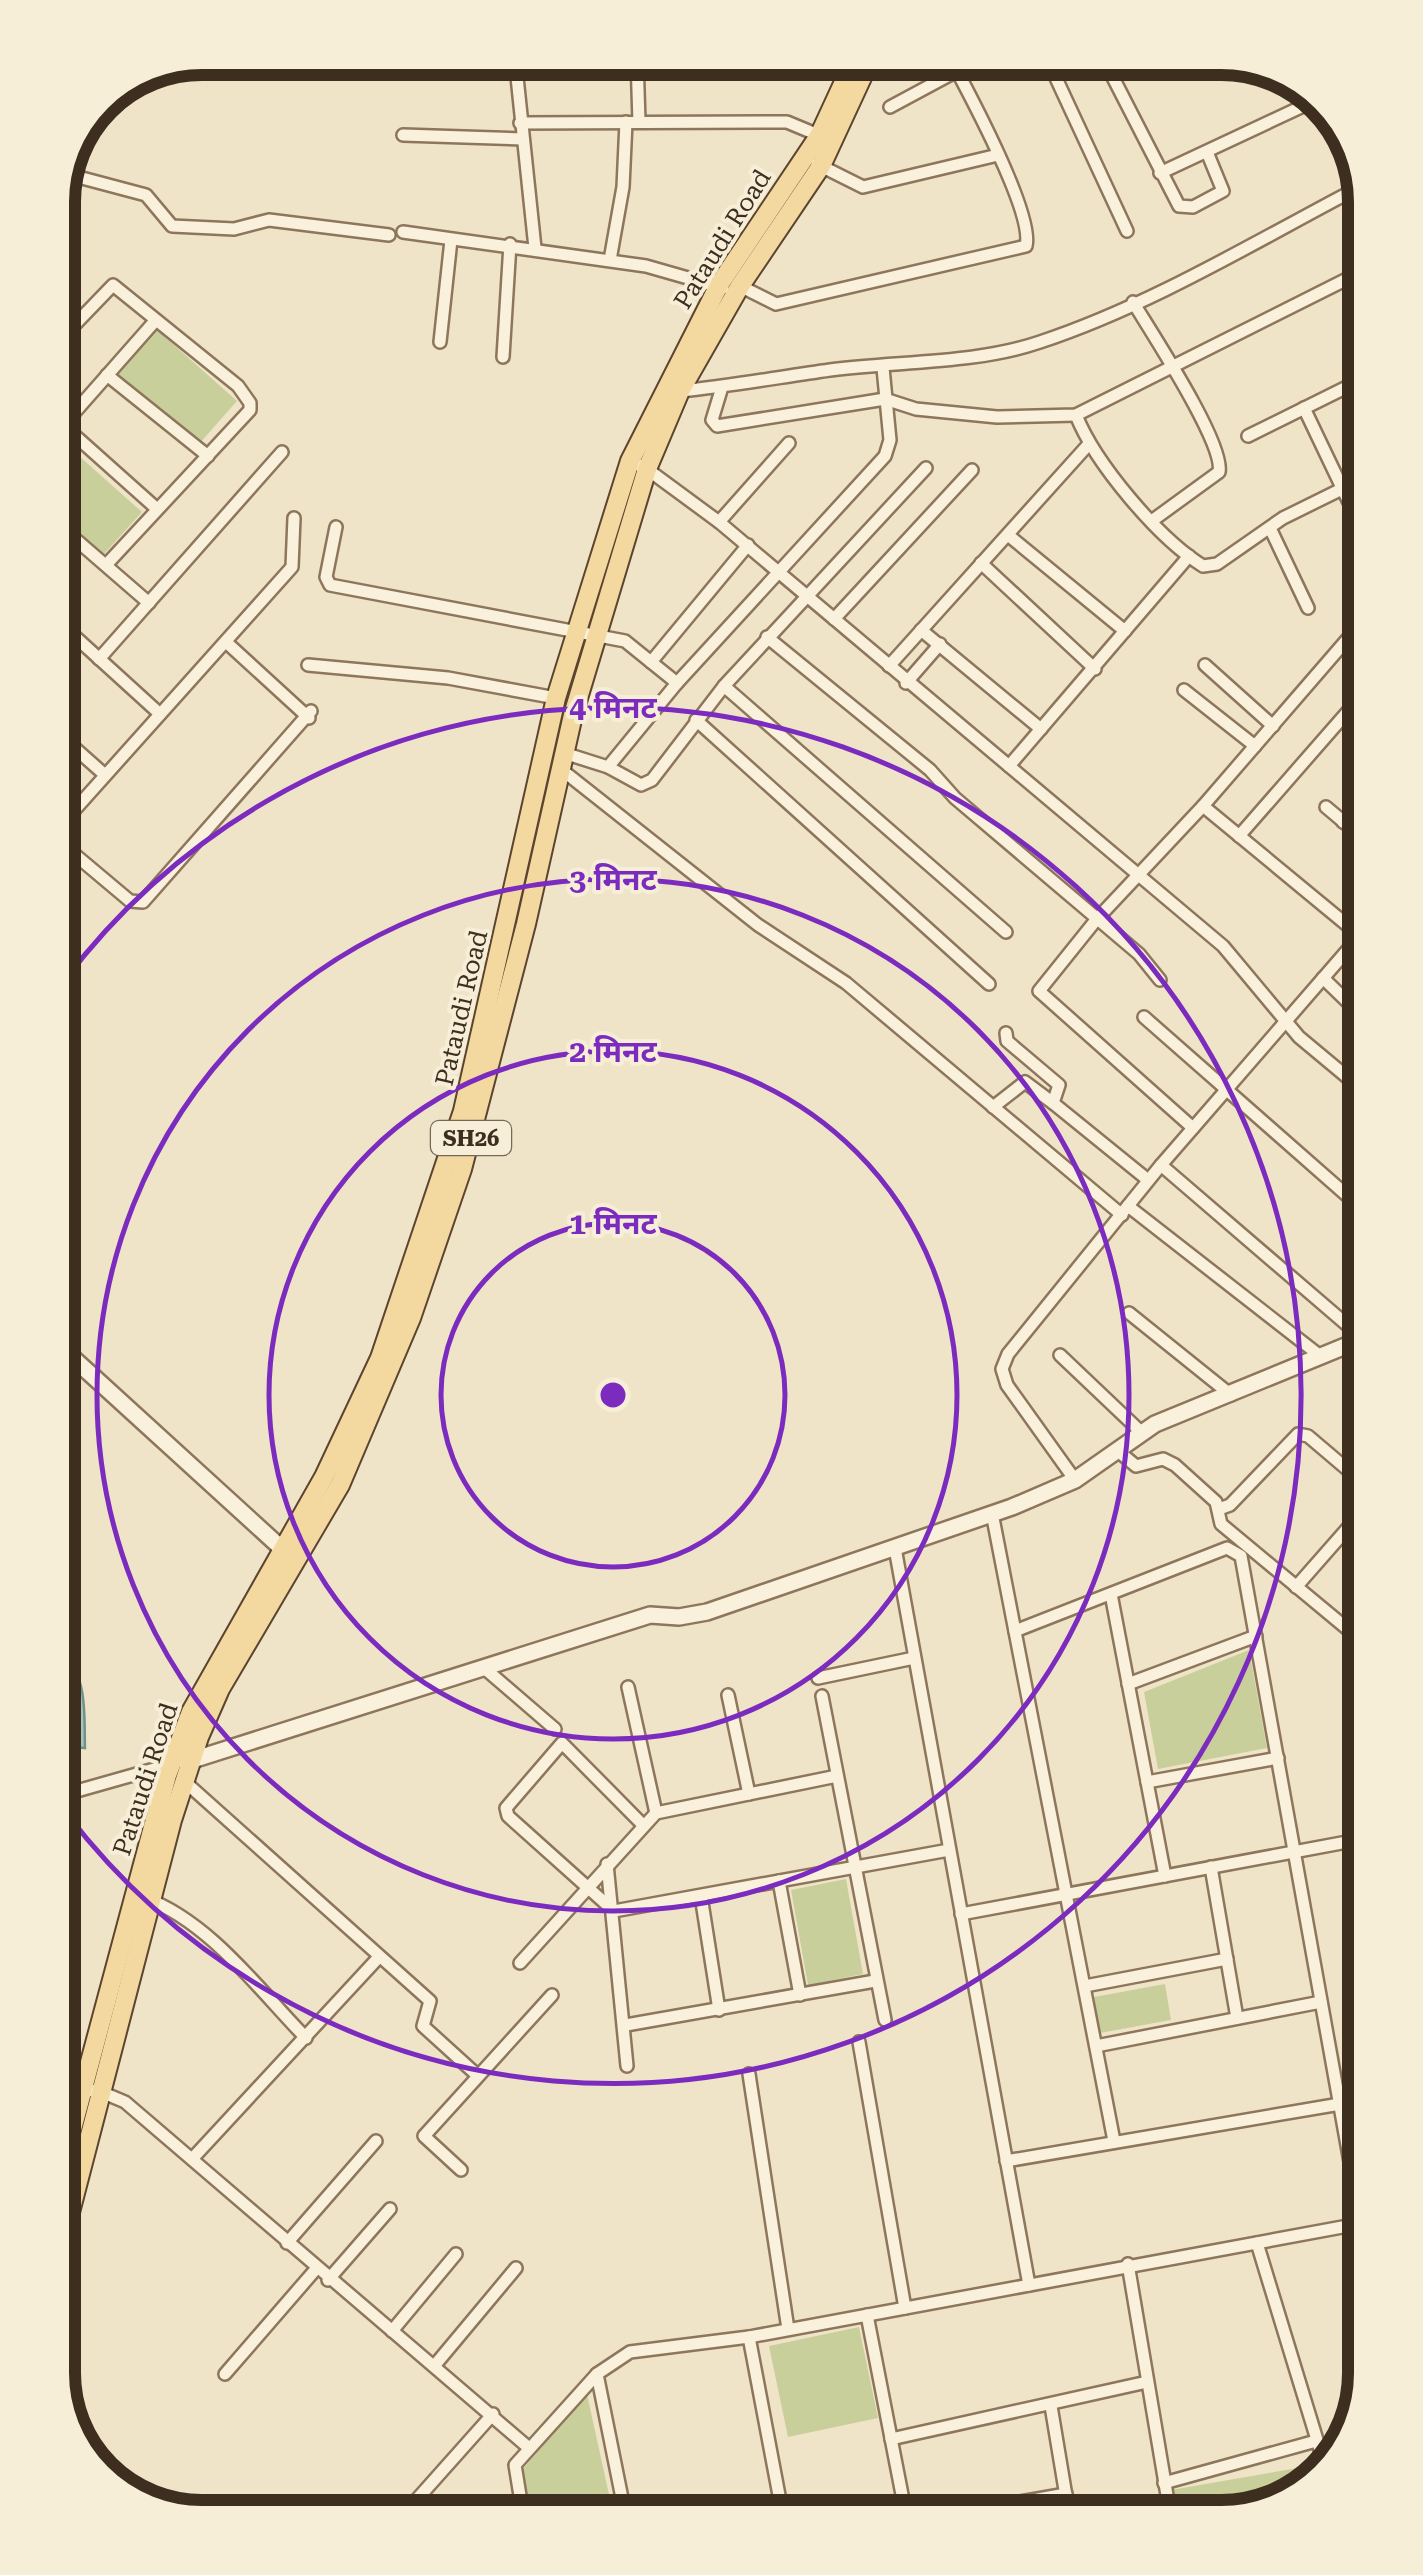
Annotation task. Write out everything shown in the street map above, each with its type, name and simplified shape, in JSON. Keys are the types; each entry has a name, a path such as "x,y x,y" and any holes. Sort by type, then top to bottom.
{"main road":[{"name":"SH26","path":"826,138 849,75"},
{"name":"SH26","path":"75,2119 143,1897 184,1781 181,1762 290,1556 340,1485 411,1318 462,1170 486,1046 598,634 638,465 730,289 813,162 861,75"},
{"name":"Pataudi Road","path":"486,1046 556,698 577,630 638,465 730,289"},
{"name":"Pataudi Road","path":"143,1897 181,1762"},
{"name":"SH26","path":"75,2159 83,2090"}],"street":[{"path":"517,75 535,248"},
{"path":"610,260 633,122 637,75"},
{"path":"890,107 945,75"},
{"path":"78,177 146,195 172,226 234,229 269,220 510,244 610,260 776,304 1021,249 1028,242 998,156 957,75"},
{"path":"1058,75 1127,231"},
{"path":"1111,75 1179,206 1193,206 1223,191 1207,152"},
{"path":"1160,173 1304,106"},
{"path":"520,123 786,122 826,138"},
{"path":"403,135 523,139"},
{"path":"813,162 863,187 998,156"},
{"path":"680,391 832,370 882,368 1038,343 1133,302 1347,193"},
{"path":"440,342 451,240"},
{"path":"503,357 510,244"},
{"path":"722,387 712,420 717,426 885,399 916,409 997,417 1076,414 1348,278"},
{"path":"75,324 113,285 238,386 250,403 250,410 106,565"},
{"path":"1133,302 1212,439 1220,469 1153,520"},
{"path":"75,412 155,320"},
{"path":"608,768 678,682 885,456 890,440 882,368"},
{"path":"108,375 208,456"},
{"path":"1248,436 1348,387"},
{"path":"1304,408 1348,482"},
{"path":"1076,414 1088,444 1153,520 1202,566 1217,564 1270,528 1348,486"},
{"path":"75,440 156,508"},
{"path":"719,522 789,443"},
{"path":"889,666 1088,444"},
{"path":"99,658 282,452"},
{"path":"638,465 719,522 906,682 1141,874 1223,946 1298,1036 1348,1078"},
{"path":"563,761 608,768 637,784 647,784 767,637 926,468"},
{"path":"834,619 972,470"},
{"path":"75,809 292,567 294,518"},
{"path":"336,527 326,577 330,585 625,641 678,682"},
{"path":"1270,528 1308,608"},
{"path":"1008,535 1125,631"},
{"path":"75,538 150,602"},
{"path":"651,662 748,546"},
{"path":"1009,766 1189,556"},
{"path":"981,563 1095,668"},
{"path":"921,630 1041,730"},
{"path":"75,636 160,714"},
{"path":"767,637 917,759 956,798 1139,954 1160,980"},
{"path":"1193,1128 1039,990 1096,920 1204,806 1348,637"},
{"path":"75,855 130,901 143,902 310,714 226,642"},
{"path":"906,682 940,644"},
{"path":"308,665 448,678 556,698"},
{"path":"1205,665 1272,726"},
{"path":"724,686 1006,932"},
{"path":"1184,690 1255,746"},
{"path":"1239,836 1348,711"},
{"path":"696,720 988,984"},
{"path":"75,748 106,775"},
{"path":"563,761 758,925 846,983 993,1107 1319,1356"},
{"path":"1204,806 1348,928"},
{"path":"1326,807 1348,825"},
{"path":"1344,822 1348,817"},
{"path":"1075,1480 1007,1384 1002,1368 1008,1354 1148,1180 1348,948"},
{"path":"1322,978 1348,1003"},
{"path":"1144,1017 1348,1196"},
{"path":"1006,1033 1007,1041 1060,1087 1053,1103"},
{"path":"993,1107 1024,1082 1148,1180"},
{"path":"1161,1165 1348,1328"},
{"path":"1130,1313 1231,1395"},
{"path":"75,1791 650,1615 679,1617 707,1612 992,1514 1075,1480 1141,1432 1348,1343"},
{"path":"1060,1355 1141,1432"},
{"path":"75,1358 290,1556"},
{"path":"1219,1508 1242,1493 1298,1434 1308,1436 1348,1470"},
{"path":"1118,1451 1136,1466 1163,1459 1176,1465 1219,1508 1221,1524 1348,1630"},
{"path":"992,1514 1114,2141"},
{"path":"1296,1587 1348,1528"},
{"path":"895,1548 1029,2285"},
{"path":"1015,1631 1226,1548 1241,1556 1348,2128"},
{"path":"1111,1594 1165,1876"},
{"path":"1128,1684 1256,1636"},
{"path":"818,1678 914,1658"},
{"path":"483,1667 555,1729"},
{"path":"628,1688 656,1813"},
{"path":"728,1695 750,1794"},
{"path":"822,1696 885,2020"},
{"path":"614,1910 508,1816 507,1802 562,1744 643,1825"},
{"path":"1146,1782 1278,1758"},
{"path":"520,1963 586,1885 656,1813 837,1776"},
{"path":"184,1781 430,2001 423,2026 477,2076"},
{"path":"962,1914 1348,1841"},
{"path":"614,1910 949,1850"},
{"path":"607,1864 626,2025 627,2066"},
{"path":"1211,1867 1238,2018"},
{"path":"779,1880 800,1995"},
{"path":"701,1896 719,2010"},
{"path":"143,1897 178,1914 230,1959 306,2038"},
{"path":"192,2160 379,1957"},
{"path":"1085,1986 1227,1960"},
{"path":"626,2025 875,1981"},
{"path":"461,2170 424,2136 552,1995"},
{"path":"1096,2046 1322,2002"},
{"path":"859,2042 906,2308"},
{"path":"748,2074 788,2330"},
{"path":"83,2090 125,2102 328,2280 435,2365 529,2448"},
{"path":"1006,2161 1348,2102"},
{"path":"286,2243 376,2141"},
{"path":"328,2280 390,2209"},
{"path":"521,2500 515,2465 598,2374 630,2352 749,2337 1348,2226"},
{"path":"1257,2242 1320,2452"},
{"path":"392,2331 456,2254"},
{"path":"1128,2264 1167,2500"},
{"path":"435,2365 516,2268"},
{"path":"225,2374 316,2269"},
{"path":"867,2315 903,2500"},
{"path":"749,2337 780,2500"},
{"path":"598,2374 622,2500"},
{"path":"891,2439 1147,2382"},
{"path":"1051,2406 1067,2500"},
{"path":"416,2500 493,2414"},
{"path":"1164,2484 1316,2441"},
{"path":"1035,2500 1066,2494"}],"green space":[{"path":"156,329 237,401 199,444 117,373"},
{"path":"75,452 142,512 103,555 75,530"},
{"path":"1249,1650 1267,1748 1158,1769 1144,1692"},
{"path":"846,1879 863,1974 808,1985 791,1890"},
{"path":"1165,1984 1171,2020 1100,2033 1094,1997"},
{"path":"859,2327 878,2418 788,2437 769,2346"},
{"path":"587,2394 610,2500 529,2500 523,2469"},
{"path":"1306,2467 1284,2483 1246,2498 1173,2500 1171,2490"}],"water":[{"path":"75,1671 81,1687 85,1748 75,1747"}]}
